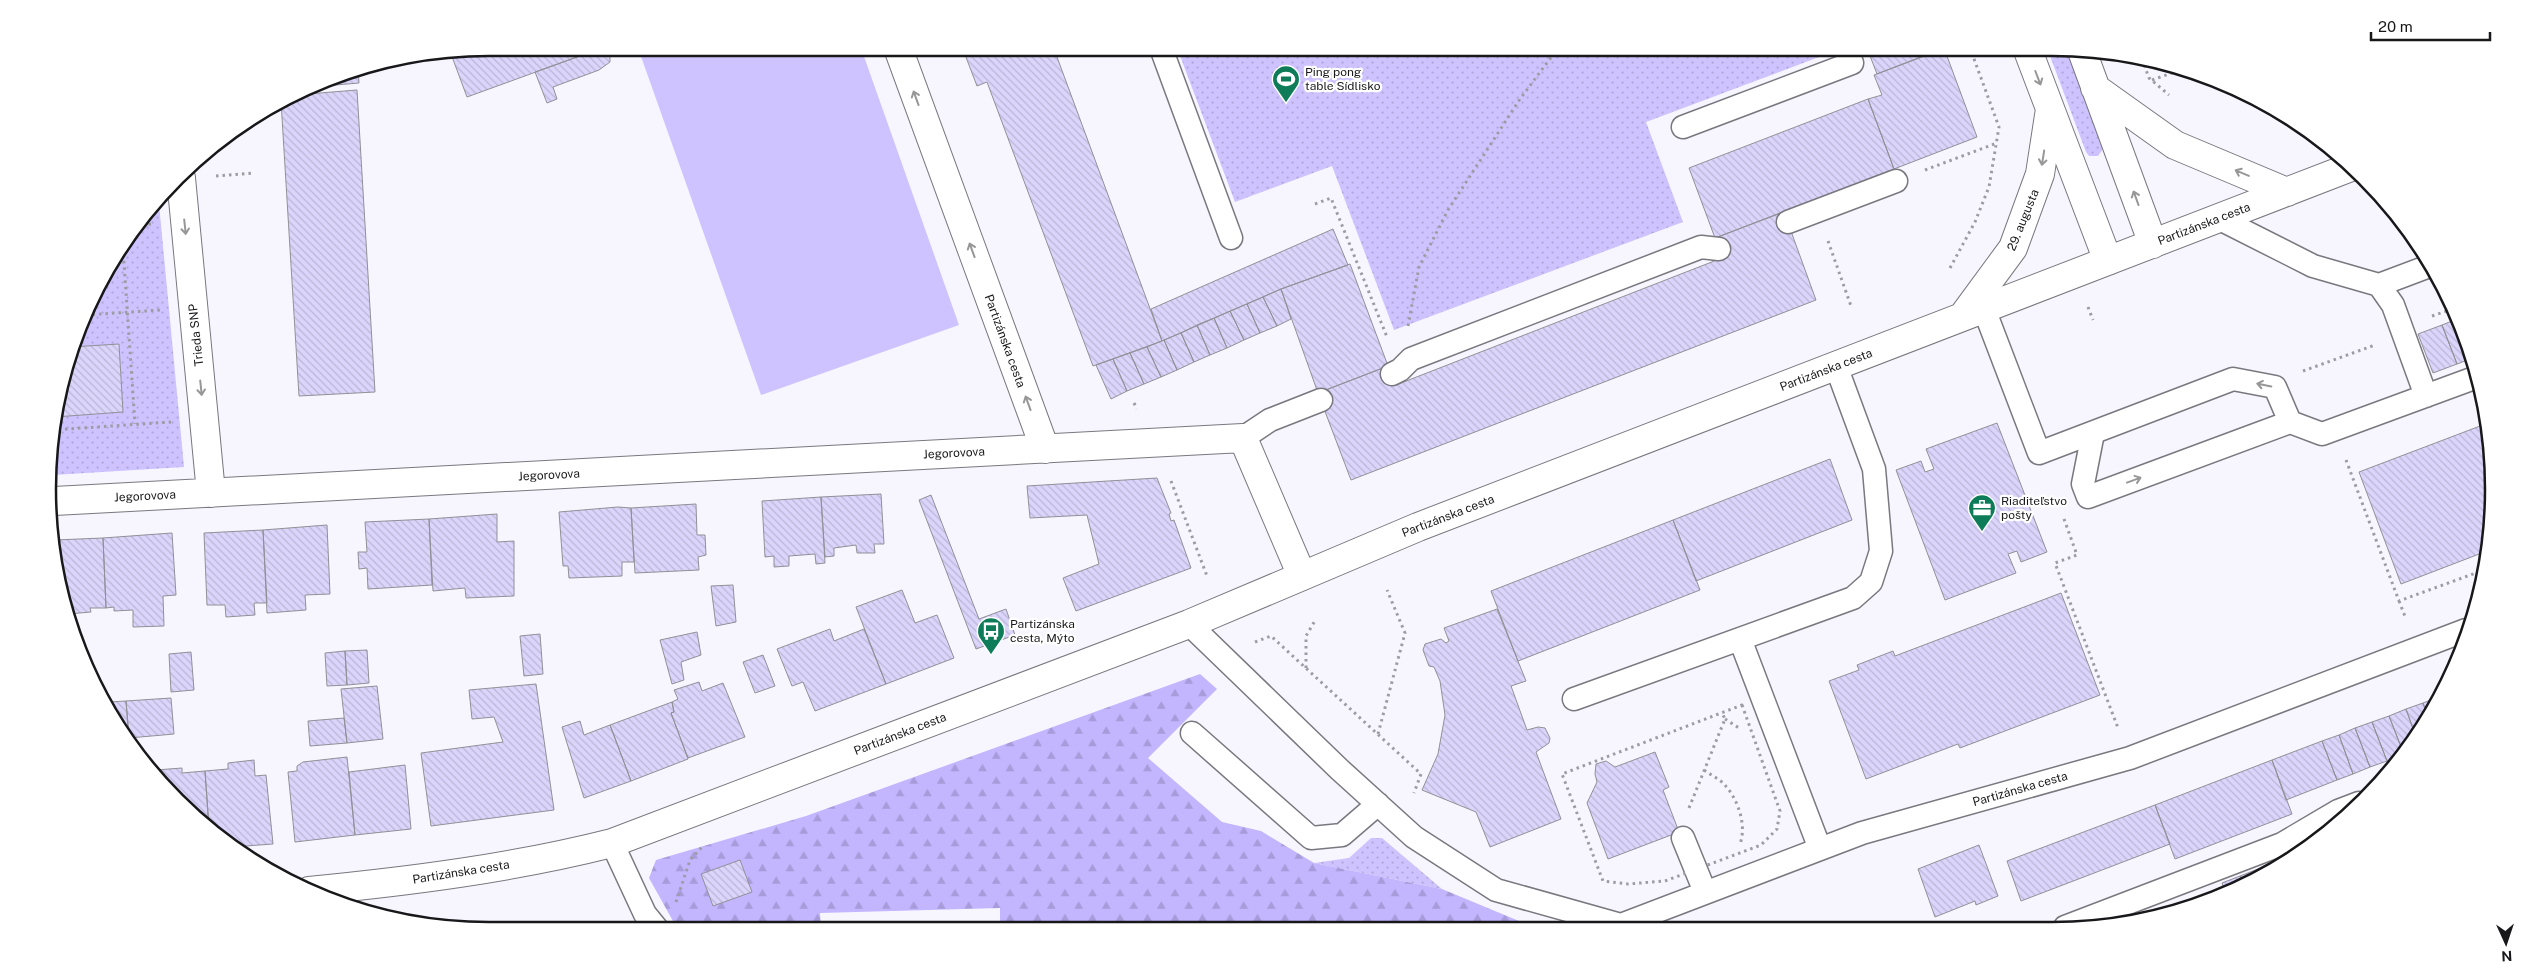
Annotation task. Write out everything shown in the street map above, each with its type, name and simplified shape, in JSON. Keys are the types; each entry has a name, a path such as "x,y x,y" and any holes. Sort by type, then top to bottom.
{"street":[{"name":"Partizánska cesta","path":"901,56 1045,449"},
{"name":"29. augusta","path":"2030,56 2108,261"},
{"path":"2084,57 2153,244"},
{"path":"2095,88 2175,144 2286,192"},
{"name":"29. augusta","path":"1974,313 2013,248 2040,174 2050,109"},
{"name":"Partizánska cesta","path":"324,889 389,883 537,861 612,843 1189,624 1418,527 2344,171"},
{"name":"Trieda SNP","path":"182,185 211,493"},
{"path":"1045,449 1243,438 1302,576"},
{"name":"Jegorovova","path":"56,501 1045,449"}],"lane":[{"path":"1164,56 1231,238"},
{"path":"1683,127 1852,63 1849,56"},
{"path":"1788,222 1896,181"},
{"path":"2218,218 2313,266 2379,285 2424,268"},
{"path":"1396,372 1412,359 1701,247 1719,248"},
{"path":"2379,285 2393,304 2426,396"},
{"path":"1974,313 2039,453 2233,379 2275,387 2290,422"},
{"path":"1574,699 1852,598 1870,582 1881,551 1874,469 1836,366"},
{"path":"2092,433 2083,484 2088,497 2290,422 2322,434 2471,380"},
{"path":"1243,438 1270,420 1321,400"},
{"name":"Partizánska cesta","path":"1189,624 1414,837 1496,890 1614,922"},
{"name":"Partizánska cesta","path":"1638,922 1705,892 1862,833 2130,758 2460,632"},
{"path":"1740,638 1820,849"},
{"path":"1192,733 1311,838 1342,835 1378,804"},
{"path":"2081,921 2282,844 2342,809"},
{"path":"1683,838 1705,892"},
{"path":"612,843 645,914 652,922"}],"path":[{"path":"1396,372 1419,267 1448,210 1520,100 1552,56"},
{"path":"1950,268 1975,222 1989,187 2000,127 1973,56"},
{"path":"2146,67 2152,80 2172,97"},
{"path":"2152,80 2171,73"},
{"path":"1896,181 1997,143"},
{"path":"1314,204 1331,198 1396,372"},
{"path":"1817,211 1851,306"},
{"path":"124,258 136,424"},
{"path":"2088,307 2093,320"},
{"path":"93,314 193,309"},
{"path":"2266,385 2403,334"},
{"path":"61,429 204,420"},
{"path":"2334,429 2399,601 2476,573"},
{"path":"1172,481 1207,576"},
{"path":"2063,518 2078,555 2055,563 2130,758"},
{"path":"1378,734 1405,633 1387,590"},
{"path":"1306,668 1306,636 1316,619"},
{"path":"1271,636 1420,774"},
{"path":"1742,705 1780,811 1777,829 1761,844 1665,881 1628,884 1604,881 1562,774 1722,713 1742,705"},
{"path":"1683,838 1685,819 1725,719 1722,713"},
{"path":"1704,770 1725,785 1738,807 1744,833 1736,854"},
{"path":"676,906 690,860 706,843"}],"shaded area":[{"path":"641,56 864,56 959,325 761,395"},
{"path":"1180,56 1822,56 1646,122 1683,222 1394,330 1332,166 1235,202"},
{"path":"2050,56 2069,57 2103,149 2098,156 2089,156"},
{"path":"160,209 184,467 57,475 60,433 65,405 71,377 89,323 114,273 129,249"},
{"path":"1371,838 1382,838 1442,889 1314,863 1349,858"}],"green space":[{"path":"1200,674 1217,689 1148,758 1222,822 1261,831 1314,863 1442,889 1525,922 1000,922 1000,908 820,913 821,922 674,922 649,878 656,860 806,816"}],"building":[{"path":"580,56 467,97 452,58"},
{"path":"580,56 610,56 610,62 599,70 553,87 557,99 547,103 535,72"},
{"path":"966,56 1060,56 1057,57 1162,341 1093,366 987,82 977,86"},
{"path":"1870,56 1925,56 1877,74"},
{"path":"1923,56 1947,56 1977,137 1894,169 1868,99 1882,95 1874,75"},
{"path":"359,76 359,83 333,85"},
{"path":"357,90 375,392 299,396 282,110 314,93"},
{"path":"1868,99 1894,169 1715,238 1689,168"},
{"path":"1784,212 1816,300 1351,480 1318,393 1388,366 1396,385 1722,258 1715,238"},
{"path":"1333,229 1348,265 1281,289 1162,341 1151,309"},
{"path":"1350,264 1388,366 1318,393 1281,289"},
{"path":"1281,289 1291,319 1277,326 1263,297"},
{"path":"1263,297 1277,326 1260,333 1247,304"},
{"path":"1247,304 1260,333 1244,340 1230,311"},
{"path":"1230,311 1244,340 1227,348 1214,318"},
{"path":"1214,318 1227,348 1210,355 1197,325"},
{"path":"2451,321 2465,361 2457,364 2442,325"},
{"path":"1197,325 1210,355 1194,362 1181,333"},
{"path":"2442,325 2457,364 2433,373 2418,334"},
{"path":"1181,333 1194,362 1177,370 1164,340"},
{"path":"1164,340 1177,370 1161,377 1147,347"},
{"path":"119,344 123,412 63,416 71,377 80,346"},
{"path":"1147,347 1161,377 1144,384 1130,353"},
{"path":"1130,353 1144,384 1127,391 1113,359"},
{"path":"1113,359 1127,391 1111,399 1096,365"},
{"path":"1997,423 2047,552 2021,562 2017,551 2008,554 2016,573 1945,600 1896,470 1921,461 1925,472 1934,469 1926,449"},
{"path":"2480,426 2485,489 2479,554 2401,584 2359,472"},
{"path":"1830,459 1852,520 1696,581 1673,520"},
{"path":"1157,478 1171,513 1169,514 1171,521 1174,520 1191,568 1076,611 1063,578 1099,564 1087,515 1030,518 1027,486"},
{"path":"881,494 884,544 874,544 875,553 857,553 856,545 834,548 834,556 825,557 821,497"},
{"path":"931,495 979,619 1006,609 1015,635 976,649 919,500"},
{"path":"821,497 825,563 816,564 815,554 789,556 789,566 774,567 774,556 765,557 762,501"},
{"path":"696,504 697,535 705,535 706,555 698,557 699,570 635,573 631,508"},
{"path":"618,507 631,508 634,562 622,562 622,576 569,578 568,566 563,566 559,512"},
{"path":"497,514 497,542 514,541 514,596 466,598 465,588 433,591 429,519"},
{"path":"429,519 432,585 368,589 367,568 359,569 358,552 367,552 365,522"},
{"path":"1673,520 1700,590 1518,661 1491,591"},
{"path":"327,525 330,594 305,595 306,610 267,613 263,530"},
{"path":"263,530 267,603 254,603 255,615 226,617 225,605 207,605 204,533"},
{"path":"172,533 176,595 163,596 164,626 133,627 133,610 114,611 114,607 106,608 103,538"},
{"path":"103,538 106,608 90,608 91,612 75,613 59,540"},
{"path":"733,585 736,622 716,626 711,586"},
{"path":"902,590 915,623 937,615 954,658 886,684 856,607"},
{"path":"2061,593 2100,695 1960,748 1958,744 1866,779 1829,681 1859,670 1857,665 1893,651 1895,656"},
{"path":"1497,609 1526,681 1511,686 1527,730 1538,727 1545,728 1550,738 1549,743 1536,752 1561,819 1490,847 1476,812 1422,790 1438,754 1445,715 1440,681 1434,667 1429,666 1423,650 1425,644 1441,639 1446,643 1449,641 1444,628"},
{"path":"830,629 834,641 864,629 886,684 815,711 803,682 792,686 777,649"},
{"path":"697,632 701,655 681,662 684,680 672,684 660,640"},
{"path":"540,634 543,674 524,676 520,636"},
{"path":"367,650 369,683 347,685 345,651"},
{"path":"345,651 347,685 327,686 325,653"},
{"path":"191,652 194,690 171,692 169,654"},
{"path":"763,655 775,686 755,693 743,662"},
{"path":"699,682 702,691 723,683 745,737 688,758 671,713 674,712 672,702 678,699 674,690"},
{"path":"536,684 554,810 431,826 421,753 503,742 494,717 472,719 469,690"},
{"path":"377,686 383,739 347,743 341,689"},
{"path":"171,698 174,734 135,737 128,728 126,701"},
{"path":"126,701 128,728 114,705 112,702"},
{"path":"2429,701 2425,708 2423,703"},
{"path":"672,702 674,712 671,713 688,759 631,781 610,725"},
{"path":"2423,703 2425,708 2413,728 2406,709"},
{"path":"2406,709 2413,728 2400,745 2389,716"},
{"path":"2389,716 2400,745 2388,761 2387,761 2372,722"},
{"path":"344,718 347,743 310,746 308,721"},
{"path":"580,721 584,735 610,725 631,781 584,798 562,727"},
{"path":"2372,722 2387,761 2370,767 2355,728"},
{"path":"2355,728 2370,767 2353,774 2339,735"},
{"path":"2339,735 2353,774 2337,780 2322,741"},
{"path":"2322,741 2337,780 2286,800 2272,760"},
{"path":"1655,752 1669,787 1663,790 1679,832 1608,859 1587,803 1597,782 1595,774 1596,764 1606,761 1615,767"},
{"path":"347,757 355,835 295,842 288,772 297,771 297,766 303,762"},
{"path":"254,760 255,776 266,775 273,844 245,846 208,817 205,771 228,769 228,763"},
{"path":"2272,760 2292,814 2175,859 2155,805"},
{"path":"405,765 411,829 355,835 349,772"},
{"path":"182,768 182,773 205,771 208,817 183,795 160,770"},
{"path":"2155,805 2170,844 2021,901 2007,861"},
{"path":"1979,845 1998,896 1976,905 1975,901 1935,917 1918,869"},
{"path":"740,860 752,892 713,906 701,874"},
{"path":"2258,869 2241,878 2240,876"},
{"path":"2240,876 2241,878 2223,887 2222,883"}],"place":[{"name":"Ping pong table Sídlisko","path":"1286,103"},
{"name":"Riaditeľstvo pošty","path":"1982,532"},
{"name":"Partizánska cesta, Mýto","path":"991,655"}]}
